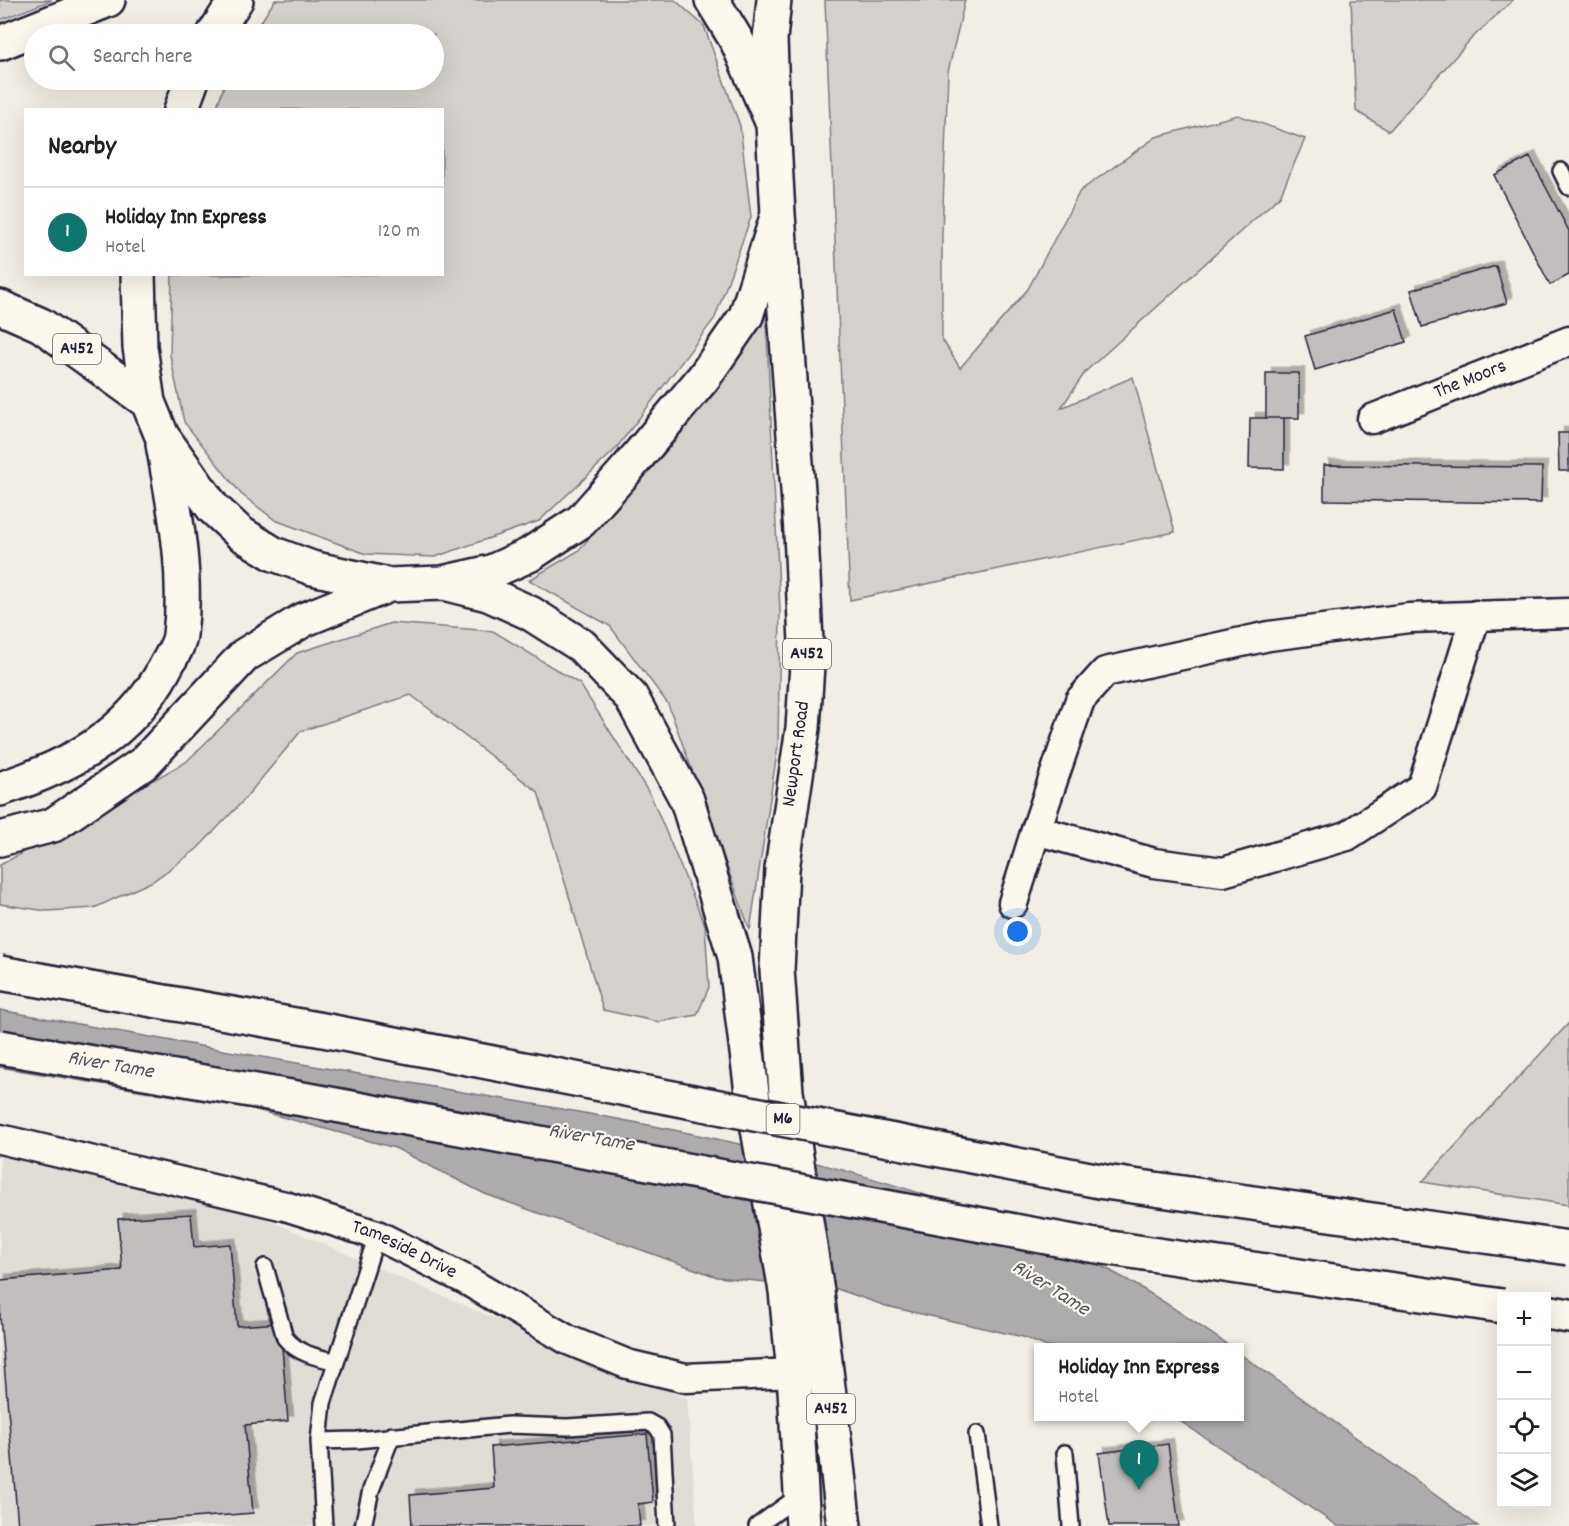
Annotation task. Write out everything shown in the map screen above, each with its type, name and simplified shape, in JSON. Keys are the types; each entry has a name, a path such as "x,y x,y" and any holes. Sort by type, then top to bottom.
{"main road":[{"path":"48,24 108,0"},
{"path":"220,24 236,0"},
{"path":"712,0 737,41 773,124"},
{"path":"773,124 770,39 774,0"},
{"path":"0,43 24,33"},
{"path":"182,108 188,90"},
{"name":"Newport Road","path":"773,124 801,532 807,665 803,728 787,827 777,970 801,1292"},
{"path":"162,436 213,508 240,533 274,554 312,568 388,585 442,583 491,572 529,555 581,521 682,403 746,316 778,214"},
{"path":"0,789 43,775 96,748 153,691 180,638 182,553 162,436 148,402 140,347 138,276"},
{"name":"A452","path":"0,307 41,325 148,402"},
{"name":"A452","path":"442,583 488,594 530,613 582,645 632,697 687,800 735,957 753,1100 801,1292 844,1526"},
{"path":"0,839 53,825 144,763 245,655 303,620 388,585"},
{"name":"M6","path":"0,973 323,1030 1105,1182 1569,1248"},
{"path":"0,1047 314,1101 1090,1245 1497,1305"},
{"name":"A452","path":"801,1292 794,1373 801,1511"},
{"path":"1551,1313 1569,1316"}],"street":[{"name":"The Moors","path":"1372,419 1569,341"},
{"path":"1013,903 1080,700 1105,672 1269,636 1409,618 1569,613"},
{"path":"1036,830 1154,863 1223,872 1347,836 1422,787 1476,615"},
{"name":"Tameside Drive","path":"0,1139 285,1206 377,1234 466,1280 568,1340 627,1364 686,1378 794,1373"}],"lane":[{"path":"1561,171 1569,188"},
{"path":"324,1526 319,1441 323,1403 377,1234"},
{"path":"265,1267 285,1338 291,1345 317,1358 336,1361"},
{"path":"319,1441 509,1425 567,1427 648,1422 657,1427 662,1435 667,1526"},
{"path":"977,1434 989,1526"},
{"path":"363,1526 371,1490 392,1435"},
{"path":"1065,1454 1071,1526"},
{"path":"758,1526 801,1511"}],"shaded area":[{"path":"0,0 52,0 0,20"},
{"path":"275,0 675,0 704,26 740,126 751,217 715,318 615,450 539,521 435,557 366,554 275,520 241,494 184,422 170,355 172,276 444,276 444,108 216,108 223,90 444,90 444,24 259,24"},
{"path":"825,0 965,0 948,72 942,233 942,339 960,368 1028,289 1080,191 1156,137 1238,115 1305,139 1280,196 1086,371 1061,408 1133,377 1175,532 850,600"},
{"path":"1351,0 1513,0 1471,39 1389,131 1356,111"},
{"path":"766,315 780,611 778,746 750,930 668,704 610,626 529,580 578,551 670,446 759,328"},
{"path":"391,623 493,631 580,684 651,796 705,925 709,987 697,1015 659,1022 603,1010 538,792 411,695 301,731 242,802 197,849 153,881 94,908 47,911 0,904 0,865 186,762 297,653"},
{"path":"1569,1023 1569,1205 1422,1182"},
{"path":"0,1150 222,1200 542,1339 674,1389 674,1393 687,1398 697,1526 0,1526"}],"water":[{"name":"River Tame","path":"0,1010 603,1116 773,1152 857,1174 939,1200 1020,1230 1116,1274 1150,1293 1225,1343 1037,1343 1023,1337 886,1306 837,1289 717,1277 485,1194 395,1148 253,1109 0,1067"},
{"path":"1244,1357 1478,1526 1338,1526 1180,1421 1244,1421"}],"building":[{"path":"1530,157 1569,231 1569,275 1550,285 1494,175"},
{"path":"1496,266 1507,303 1422,327 1411,290"},
{"path":"1396,309 1406,342 1315,370 1305,336"},
{"path":"1266,373 1299,373 1299,418 1266,418"},
{"path":"1250,418 1284,418 1284,469 1249,468"},
{"path":"1558,433 1569,433 1569,471 1559,471"},
{"path":"1324,465 1542,467 1541,503 1324,500"},
{"path":"191,1214 194,1247 230,1244 237,1326 280,1323 288,1421 245,1425 253,1513 91,1526 18,1526 0,1317 0,1280 122,1270 118,1219"},
{"path":"647,1434 653,1502 638,1504 640,1526 412,1526 410,1495 494,1488 491,1447"},
{"path":"1168,1444 1179,1526 1109,1526 1099,1453"}],"place":[{"name":"Holiday Inn Express","path":"1139,1490"}]}
